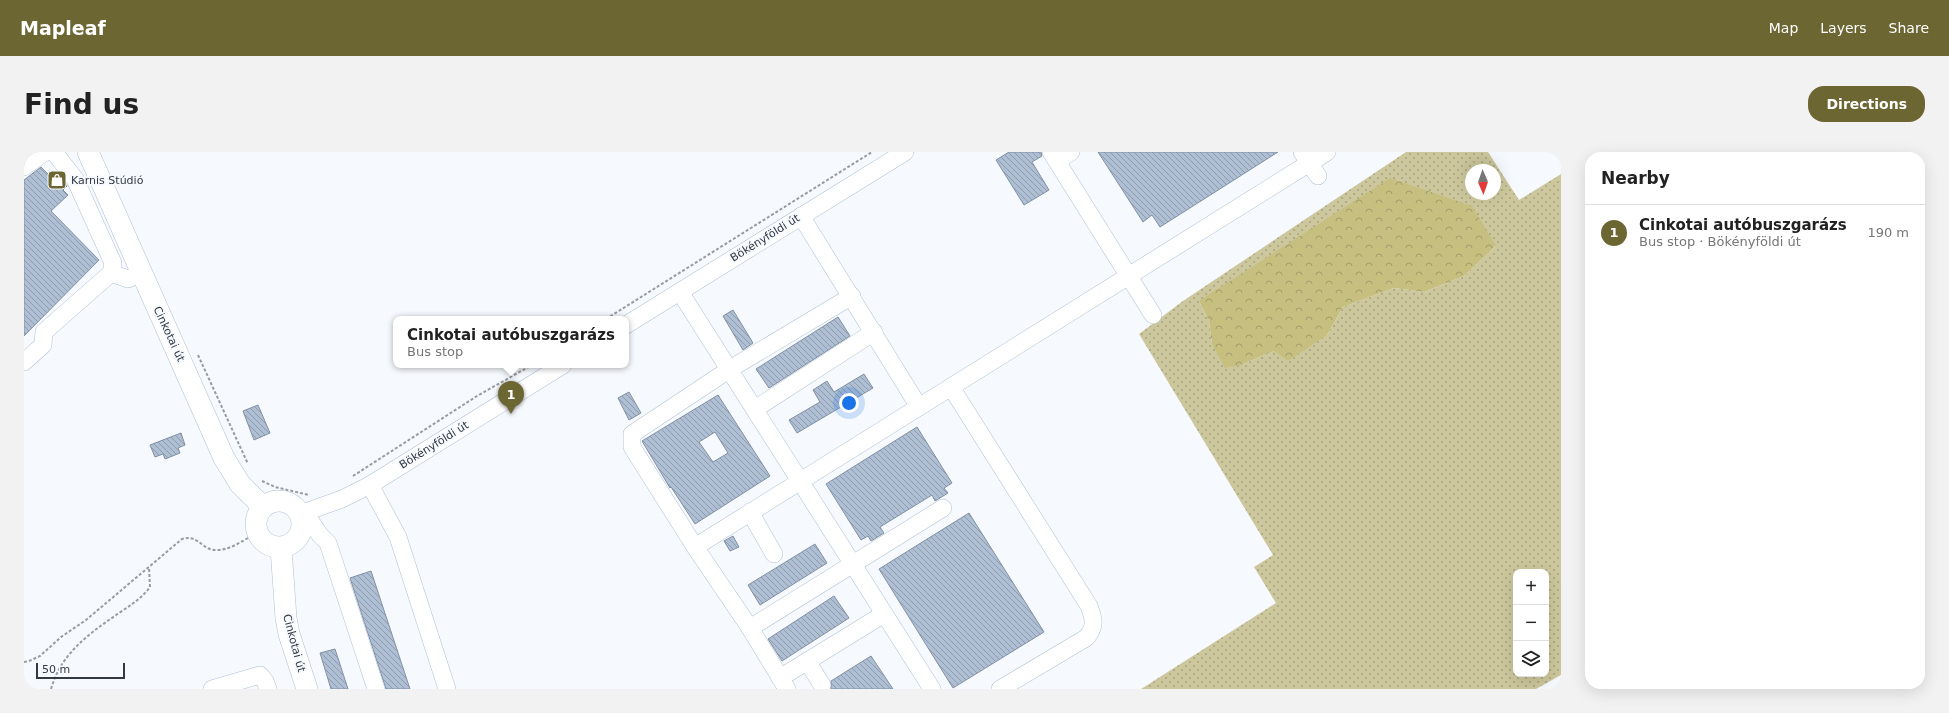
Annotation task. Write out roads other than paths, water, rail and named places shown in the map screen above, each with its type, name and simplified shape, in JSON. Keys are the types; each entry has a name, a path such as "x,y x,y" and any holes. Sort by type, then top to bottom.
{"main road":[{"name":"Cinkotai út","path":"88,152 224,458 240,484 263,507"},
{"path":"273,502 284,502 293,506 302,514 302,525 299,536 291,544 281,548 267,544 257,533 257,519 263,507 273,502"},
{"name":"Cinkotai út","path":"281,548 286,618 289,634 307,689"}],"street":[{"path":"24,167 45,152"},
{"path":"24,362 43,345 44,332 111,273 114,263 75,179 54,152"},
{"name":"Bökényföldi út","path":"629,323 905,152"},
{"path":"695,547 1327,152"},
{"path":"1060,155 1129,277 1153,315"},
{"path":"801,216 852,296 919,407"},
{"path":"111,273 128,279 141,273"},
{"path":"680,292 932,689"},
{"path":"852,296 730,370 634,431 631,438 632,447 784,683 807,661 884,614"},
{"path":"755,409 874,332"},
{"name":"Bökényföldi út","path":"302,514 342,500 370,485 557,368"},
{"path":"951,387 1089,606 1093,615 1094,623 1092,631 1086,638 1000,689"},
{"path":"370,485 398,537 447,689"},
{"path":"750,628 943,508"},
{"path":"750,512 774,554"},
{"path":"302,514 320,536 328,543 376,689"},
{"path":"807,661 822,685"},
{"path":"212,689 260,675 265,681 268,689"}],"place":[{"name":"Karnis Stúdió","path":"57,180"},
{"name":"Cinkotai autóbuszgarázs","path":"511,414"}]}
